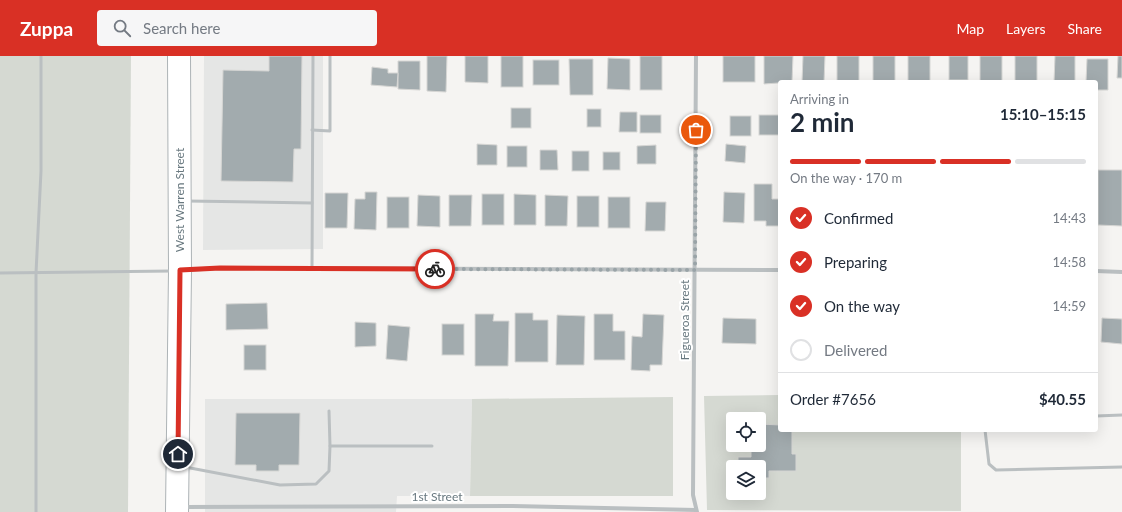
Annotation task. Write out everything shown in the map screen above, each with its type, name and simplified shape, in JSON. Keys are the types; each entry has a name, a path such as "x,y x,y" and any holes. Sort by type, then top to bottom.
{"main road":[{"name":"West Warren Street","path":"177,510 180,270 179,56"}],"street":[{"name":"Figueroa Street","path":"696,56 693,494 696,511"},
{"path":"180,270 220,268 778,270"},
{"path":"1098,272 1122,272"},
{"name":"1st Street","path":"177,510 362,506 513,506 696,511"},
{"path":"513,506 513,512"}],"lane":[{"path":"36,512 36,272 41,171 41,56"},
{"path":"312,56 312,269"},
{"path":"312,130 330,131 330,56"},
{"path":"180,201 312,203"},
{"path":"0,273 180,270"},
{"path":"178,466 280,485 316,484 329,471 329,411"},
{"path":"1098,416 1122,415"},
{"path":"985,432 988,464 996,470 1122,467"},
{"path":"330,446 432,446"},
{"path":"362,506 362,512"}],"shaded area":[{"path":"0,56 131,56 128,512 0,512"},
{"path":"204,56 323,56 323,249 203,250"},
{"path":"778,395 778,432 961,432 961,511 707,510 704,396"},
{"path":"673,397 673,496 470,496 472,399"},
{"path":"205,399 472,399 470,496 397,496 396,512 205,512"}],"building":[{"path":"269,56 302,56 301,149 294,149 293,182 221,181 223,70 269,71"},
{"path":"427,56 447,56 446,92 427,91"},
{"path":"465,56 488,56 488,83 465,82"},
{"path":"501,56 523,56 523,87 501,87"},
{"path":"640,56 662,56 662,90 640,90"},
{"path":"723,56 755,56 755,82 723,82"},
{"path":"764,56 793,56 792,80 778,80 778,83 764,84"},
{"path":"803,56 825,56 824,80 802,80"},
{"path":"837,56 859,56 859,80 837,80"},
{"path":"873,56 895,56 895,80 873,80"},
{"path":"908,56 930,56 930,80 908,80"},
{"path":"949,56 968,56 968,80 949,80"},
{"path":"980,56 1002,56 1002,80 980,80"},
{"path":"1015,56 1037,56 1037,80 1015,80"},
{"path":"1055,56 1075,56 1075,80 1054,80"},
{"path":"1118,56 1122,56 1122,78 1117,78"},
{"path":"608,58 630,59 630,90 607,89"},
{"path":"569,59 593,59 593,95 570,95"},
{"path":"1087,59 1108,59 1108,90 1098,90 1098,80 1086,80"},
{"path":"533,60 559,60 559,85 533,85"},
{"path":"398,61 420,61 420,90 398,89"},
{"path":"372,67 388,69 388,73 398,73 397,87 371,85"},
{"path":"511,108 531,108 531,128 511,128"},
{"path":"587,109 601,109 601,127 587,127"},
{"path":"620,112 637,112 637,132 619,132"},
{"path":"640,115 661,115 661,133 640,133"},
{"path":"759,115 778,115 778,135 759,135"},
{"path":"730,116 751,116 751,136 730,136"},
{"path":"477,144 497,145 497,165 477,165"},
{"path":"726,144 746,146 745,163 725,161"},
{"path":"656,145 656,164 637,164 637,146"},
{"path":"507,146 527,146 527,167 507,167"},
{"path":"540,150 557,150 558,170 540,170"},
{"path":"572,151 589,151 589,171 572,171"},
{"path":"603,152 620,152 620,170 603,170"},
{"path":"1098,170 1122,170 1122,226 1098,225"},
{"path":"754,184 772,184 772,199 778,199 778,226 766,226 766,221 754,221"},
{"path":"365,192 377,192 376,230 354,229 355,199 365,199"},
{"path":"724,192 745,193 744,223 723,222"},
{"path":"325,193 348,193 347,228 325,228"},
{"path":"482,194 504,194 504,225 482,225"},
{"path":"514,194 536,195 536,225 514,225"},
{"path":"418,195 440,196 440,227 417,226"},
{"path":"449,195 472,195 471,226 449,226"},
{"path":"545,195 568,196 567,226 545,226"},
{"path":"577,196 599,196 599,227 577,227"},
{"path":"387,197 409,197 409,228 387,228"},
{"path":"608,197 630,197 630,228 608,228"},
{"path":"646,202 666,202 665,231 645,231"},
{"path":"267,303 268,329 226,330 226,304"},
{"path":"515,313 533,313 533,320 548,320 548,362 515,362"},
{"path":"475,314 494,314 493,321 509,321 508,366 475,366"},
{"path":"594,314 613,314 613,331 625,331 625,360 594,360"},
{"path":"643,314 664,315 662,365 650,365 650,371 631,370 632,336 642,337"},
{"path":"557,315 585,316 584,365 556,365"},
{"path":"723,318 756,319 756,344 722,343"},
{"path":"1102,318 1122,319 1122,344 1101,342"},
{"path":"355,322 376,323 376,346 355,347"},
{"path":"442,324 464,324 464,355 442,355"},
{"path":"388,325 410,327 407,361 386,359"},
{"path":"244,345 266,345 266,370 244,370"},
{"path":"236,413 300,413 299,465 279,465 279,471 256,471 256,465 235,465"},
{"path":"766,424 778,425 778,432 792,432 792,454 796,454 796,471 769,471 769,478 766,478 766,460 738,460 738,457 751,457 751,452 766,452"}],"way so far":[{"path":"435,269 695,270 696,130"}],"route":[{"path":"178,454 180,270 220,268 435,269"}]}
